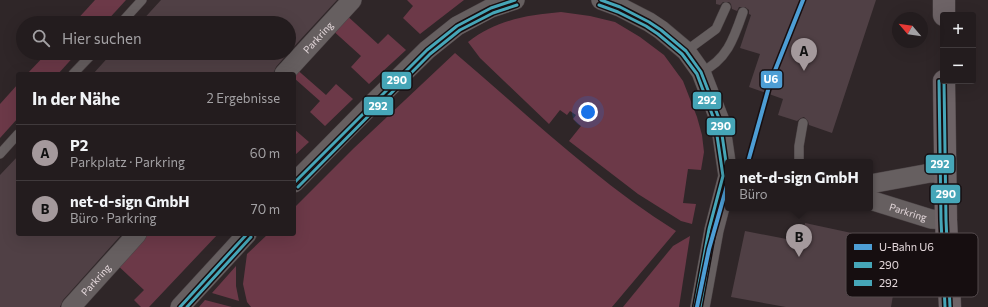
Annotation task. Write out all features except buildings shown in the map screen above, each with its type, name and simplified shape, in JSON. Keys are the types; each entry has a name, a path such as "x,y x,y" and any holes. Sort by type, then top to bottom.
{"street":[{"name":"Parkring","path":"286,72 352,0"},
{"path":"296,181 373,102 427,50 457,26 489,4 515,0"},
{"path":"601,0 620,7 649,22 662,30 686,52 701,72 720,121 726,159"},
{"path":"944,0 944,12"},
{"path":"944,84 947,233"},
{"path":"873,183 930,172 945,173"},
{"path":"700,307 714,230 725,188"},
{"name":"Parkring","path":"873,201 931,219 946,220"},
{"name":"Parkring","path":"71,307 136,236"},
{"path":"180,307 245,236"},
{"path":"950,297 950,307"}],"lane":[{"path":"127,16 142,0"},
{"path":"686,52 716,29 726,7"},
{"path":"701,72 708,69 725,53 733,40 743,12"},
{"path":"76,72 87,60"},
{"path":"799,159 799,146 803,123"},
{"path":"0,154 16,136"}],"shaded area":[{"path":"95,0 126,0 111,16 80,16"},
{"path":"407,0 464,0 420,34 403,18 413,6"},
{"path":"561,12 590,16 615,22 640,37 664,55 683,81 697,117 702,135 704,152 701,170 688,169 683,203 696,204 692,224 681,221 638,194 569,141 581,126 573,119 576,115 570,111 567,115 560,110 549,124 480,58 468,42 490,28 512,20"},
{"path":"344,13 378,44 388,34 406,50 369,84 351,67 361,56 330,28"},
{"path":"455,53 590,169 618,191 676,231 612,307 251,307 247,302 243,284 247,254 266,236 296,236 296,206 354,148"},
{"path":"40,60 71,60 60,72 29,72"},
{"path":"294,67 326,95 336,84 353,99 325,126 310,112 320,101 296,80 296,72 294,72"},
{"path":"16,86 16,120 0,138 0,104"},
{"path":"296,131 309,142 296,154"},
{"path":"139,236 216,236 149,307 141,307 134,300 144,290 114,262"},
{"path":"690,236 679,307 623,307 673,246"},
{"path":"236,266 236,286 239,301 212,293"},
{"path":"205,300 232,307 199,307"}],"metro line":[{"name":"U6","path":"749,159 770,83 803,0"},
{"name":"U6","path":"697,307 709,249 725,193"}],"transit line":[{"name":"290","path":"296,181 427,50 457,26 491,8 515,0"},
{"name":"290","path":"601,0 620,7 649,22 686,51 701,72 720,121 726,159"},
{"name":"292","path":"298,187 430,54 460,30 493,13 517,5"},
{"name":"292","path":"599,5 618,12 646,26 682,54 697,74 715,122 723,176 709,229 695,306"},
{"name":"292","path":"939,81 942,233"},
{"name":"290","path":"944,84 947,233"},
{"name":"290","path":"700,307 714,230 725,188"},
{"name":"290","path":"180,307 245,236"},
{"name":"292","path":"187,307 251,237"},
{"name":"292","path":"945,297 945,307"},
{"name":"290","path":"950,297 950,307"}],"place":[{"name":"P2","path":"804,71"},
{"name":"net-d-sign GmbH","path":"799,257"}]}
